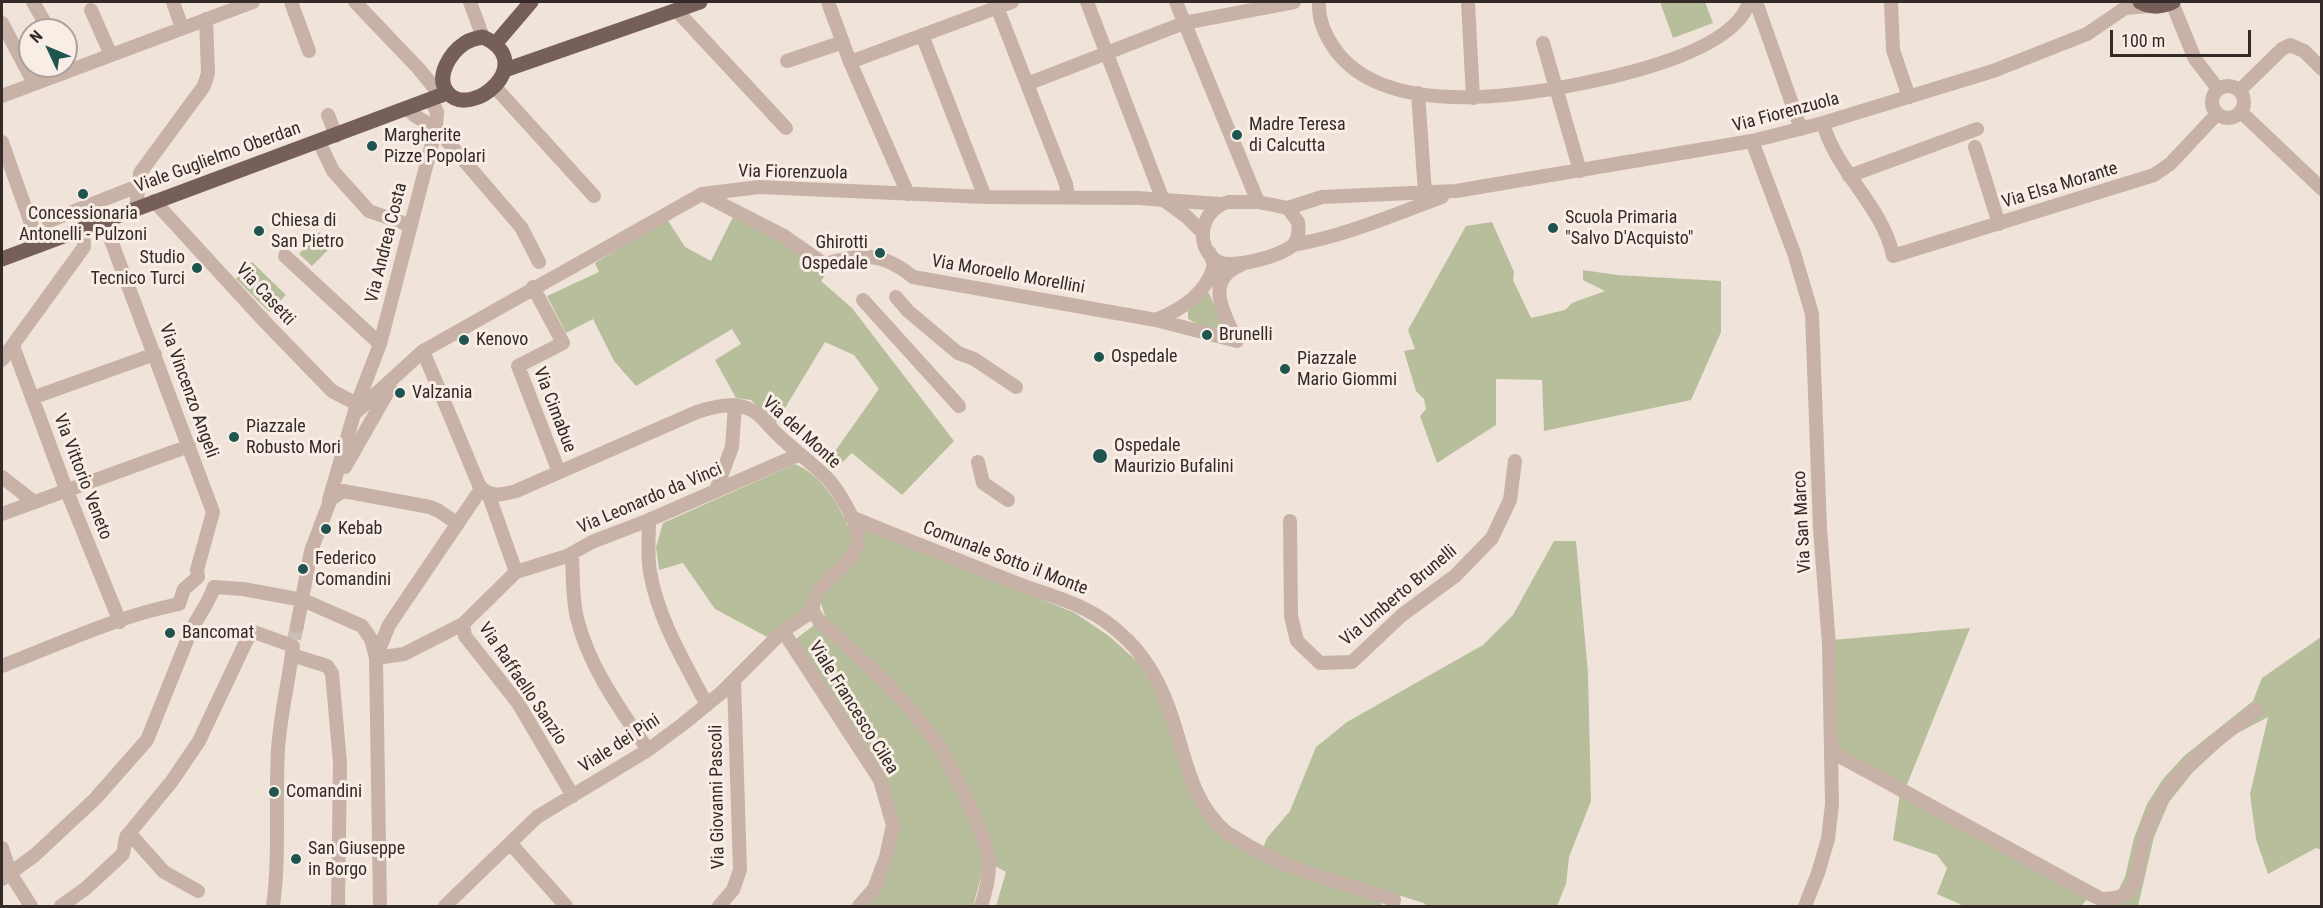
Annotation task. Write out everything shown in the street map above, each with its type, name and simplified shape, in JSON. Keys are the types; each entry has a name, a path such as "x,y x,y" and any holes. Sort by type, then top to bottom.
{"main road":[{"path":"489,40 504,55 505,70 495,86 472,100 440,96 443,73 448,60 465,43 489,40 531,2"},
{"path":"505,70 700,2"},
{"path":"2145,4 2161,6 2173,2"},
{"name":"Viale Guglielmo Oberdan","path":"2,260 154,201 440,96"}],"street":[{"path":"33,2 42,18"},
{"path":"173,2 182,28"},
{"path":"78,63 111,55 253,2"},
{"path":"291,2 309,51"},
{"path":"355,2 419,69 440,96"},
{"path":"470,2 489,40"},
{"path":"828,2 850,62 908,194"},
{"path":"850,62 1012,2"},
{"path":"1087,2 1163,200 1187,217 1202,232"},
{"path":"1176,2 1258,202"},
{"path":"1222,14 1232,2"},
{"path":"1027,84 1184,23 1294,2"},
{"path":"1468,2 1473,98"},
{"path":"1319,4 1325,34 1344,63 1366,79 1418,93 1473,98 1516,95 1622,76 1683,55 1711,41 1735,23 1746,11 1749,2"},
{"path":"1756,2 1801,129"},
{"path":"1891,2 1893,50 1909,97"},
{"name":"Via Fiorenzuola","path":"2110,16 2118,2"},
{"path":"2173,2 2195,59 2218,89"},
{"name":"Via Fiorenzuola","path":"1288,208 1322,198 1456,192 1752,141 1823,123 1993,71 2087,34 2110,16 2128,7 2145,4"},
{"path":"997,7 1066,184 1068,197"},
{"path":"91,10 111,55"},
{"path":"677,11 786,128"},
{"path":"136,208 140,174 204,86 208,73 206,19"},
{"path":"2,23 34,83"},
{"path":"922,35 985,197"},
{"path":"787,62 843,42"},
{"path":"1543,43 1580,171"},
{"path":"2240,90 2282,49 2290,45 2304,51 2322,69"},
{"path":"2,96 43,78"},
{"path":"495,86 594,196"},
{"path":"2227,86 2240,90 2244,103 2241,112 2232,118 2217,114 2213,98 2218,89 2227,86"},
{"path":"1418,93 1425,193"},
{"name":"Via Andrea Costa","path":"360,406 380,344 436,128 440,96"},
{"path":"408,109 415,116 436,128 522,227 538,262"},
{"path":"2241,112 2322,189"},
{"name":"Via Elsa Morante","path":"1849,176 1886,234 1893,256 2154,175 2170,164 2217,114"},
{"path":"328,115 336,136"},
{"path":"1823,123 1836,156 1849,176 1977,129"},
{"name":"Via San Marco","path":"1752,141 1794,253 1812,314 1820,528 1829,641 1832,804 1828,839 1805,906"},
{"path":"2,142 39,246"},
{"path":"319,142 333,171 369,211 410,225"},
{"path":"1975,147 2000,224"},
{"path":"49,221 138,186"},
{"name":"Via Fiorenzuola","path":"360,406 423,351 533,287 702,194 759,187 985,197 1163,200 1220,204"},
{"name":"Via Fiorenzuola","path":"1293,245 1323,240 1354,230 1456,192"},
{"name":"Via Moroello Morellini","path":"702,194 784,236 824,264 851,257 873,255 898,264 913,277 1156,320 1191,327 1237,341 1221,309 1214,283"},
{"name":"Via Casetti","path":"154,201 332,391 360,406"},
{"path":"1156,320 1188,303 1214,283 1229,270 1293,245 1299,230 1298,222 1288,208 1258,202 1220,204 1211,210 1202,232 1203,241 1212,260 1214,283"},
{"name":"Via Vincenzo Angeli","path":"97,203 213,512 197,570 198,577 184,589 179,604"},
{"path":"2,360 84,247 83,229"},
{"path":"285,256 380,344"},
{"path":"1212,260 1231,265 1245,263"},
{"name":"Via Cimabue","path":"533,287 563,344 518,366 559,472"},
{"path":"896,297 908,311 958,353 974,359 1016,387"},
{"path":"863,300 959,406"},
{"path":"1188,303 1184,314 1185,321 1191,327"},
{"name":"Via Vittorio Veneto","path":"13,345 66,489 120,622"},
{"path":"423,351 484,491 516,572"},
{"path":"32,398 155,354"},
{"name":"Via Fiorenzuola","path":"329,500 344,469 400,372"},
{"path":"716,490 732,447 735,405"},
{"name":"Via del Monte","path":"484,491 495,495 516,491 697,412 716,406 735,405 756,413 798,455 828,480 851,517 858,535 857,548 816,596 813,610"},
{"path":"360,406 372,421"},
{"path":"273,906 277,881 278,749 282,706 311,551 360,406"},
{"path":"2,514 189,446"},
{"name":"Via Leonardo da Vinci","path":"516,572 572,553 592,542 649,520 798,455"},
{"name":"Via Umberto Brunelli","path":"1290,521 1291,616 1297,641 1320,663 1352,662 1402,615 1455,576 1492,538 1510,500 1515,461"},
{"path":"978,462 983,483 1008,500"},
{"path":"344,469 351,483 360,493"},
{"path":"2,477 34,502"},
{"path":"329,500 343,491 360,493 419,504 439,511 458,524"},
{"path":"376,657 389,625 458,524 484,491"},
{"name":"Comunale Sotto il Monte","path":"851,517 1019,584 1078,604 1120,633 1141,653 1155,678 1168,705 1196,793 1208,813 1227,833 1296,870 1394,900 1392,906"},
{"path":"649,520 648,551 654,590 682,657 707,705"},
{"path":"572,553 574,599 581,632 594,664 620,709 648,750"},
{"name":"Via Raffaello Sanzio","path":"516,572 463,624 465,636 518,704 573,796"},
{"path":"198,577 207,579 214,587 243,589 303,600 362,626 379,630 389,625"},
{"path":"6,876 35,855 95,799 147,740 196,619 208,605 214,587"},
{"path":"2,666 160,608 179,604 183,615 196,619"},
{"path":"813,610 819,621 881,679 920,722 936,742 949,764 966,797 987,848 989,867 981,906"},
{"name":"Viale dei Pini","path":"445,906 537,818 648,750 707,705 783,631 813,610"},
{"path":"376,657 404,654 463,624"},
{"path":"362,626 371,639 376,657 380,906"},
{"path":"61,906 123,855 126,837 172,782 199,741 251,631 294,641 327,666 332,673 340,764 338,906"},
{"name":"Viale Francesco Cilea","path":"783,631 880,780 892,825 886,857 874,889 859,906"},
{"name":"Via Giovanni Pascoli","path":"719,906 733,890 740,870 734,681"},
{"path":"1832,752 2101,899 2120,898 2133,889 2146,832 2165,791 2195,757 2256,710"},
{"path":"130,834 164,872 198,891"},
{"path":"510,843 566,906"},
{"path":"2,848 6,876 31,906"}],"green space":[{"path":"1660,2 1705,2 1713,23 1673,38"},
{"path":"733,217 794,249 826,274 821,281 852,308 954,441 902,495 852,453 834,470 826,464 879,389 854,355 825,342 776,423 751,400 736,398 715,360 741,344 732,329 636,386 614,361 593,319 566,333 547,296 599,272 595,263 667,219 685,247 711,261"},
{"path":"1492,222 1514,272 1513,280 1531,318 1565,310 1572,303 1605,291 1583,280 1583,270 1617,275 1721,281 1721,332 1691,400 1544,431 1542,380 1496,379 1496,425 1437,463 1420,416 1426,409 1424,399 1416,391 1404,351 1415,349 1408,330 1466,226"},
{"path":"319,232 332,246 312,266 299,254"},
{"path":"252,262 286,295 269,312 236,279"},
{"path":"1209,293 1225,330 1200,325 1188,319 1188,311 1205,294"},
{"path":"795,464 813,475 827,490 848,526 859,524 1075,613 1109,636 1139,663 1160,700 1219,831 1383,901 1381,906 996,906 1006,872 995,866 983,870 973,906 865,906 879,887 888,866 894,843 896,819 793,641 825,617 821,603 769,638 715,609 683,563 659,570 656,547 663,523"},
{"path":"1554,541 1576,541 1588,673 1591,801 1569,857 1566,884 1557,906 1426,906 1424,903 1298,865 1263,848 1267,838 1290,811 1316,747 1347,722 1483,645 1513,615"},
{"path":"1970,628 1906,787 2096,893 2117,893 2125,877 2134,838 2147,804 2163,779 2184,756 2253,701 2262,678 2321,637 2321,850 2316,848 2268,874 2256,839 2250,794 2268,717 2232,736 2193,772 2169,802 2154,837 2138,906 2099,906 2086,900 2082,906 1964,906 1937,894 1947,868 1937,855 1893,840 1900,793 1837,748 1832,640"}],"tunnel":[{"path":"294,639 297,626"}],"place":[{"name":"Madre Teresa di Calcutta","path":"1237,135"},
{"name":"Margherite Pizze Popolari","path":"372,146"},
{"name":"Concessionaria Antonelli - Pulzoni","path":"83,194"},
{"name":"Scuola Primaria \"Salvo D'Acquisto\"","path":"1553,228"},
{"name":"Chiesa di San Pietro","path":"259,231"},
{"name":"Ghirotti Ospedale","path":"880,253"},
{"name":"Studio Tecnico Turci","path":"197,268"},
{"name":"Brunelli","path":"1207,335"},
{"name":"Kenovo","path":"464,340"},
{"name":"Ospedale","path":"1099,357"},
{"name":"Piazzale Mario Giommi","path":"1285,369"},
{"name":"Valzania","path":"400,393"},
{"name":"Piazzale Robusto Mori","path":"234,437"},
{"name":"Ospedale Maurizio Bufalini","path":"1100,456"},
{"name":"Kebab","path":"326,529"},
{"name":"Federico Comandini","path":"303,569"},
{"name":"Bancomat","path":"170,633"},
{"name":"Comandini","path":"274,792"},
{"name":"San Giuseppe in Borgo","path":"296,859"}]}
